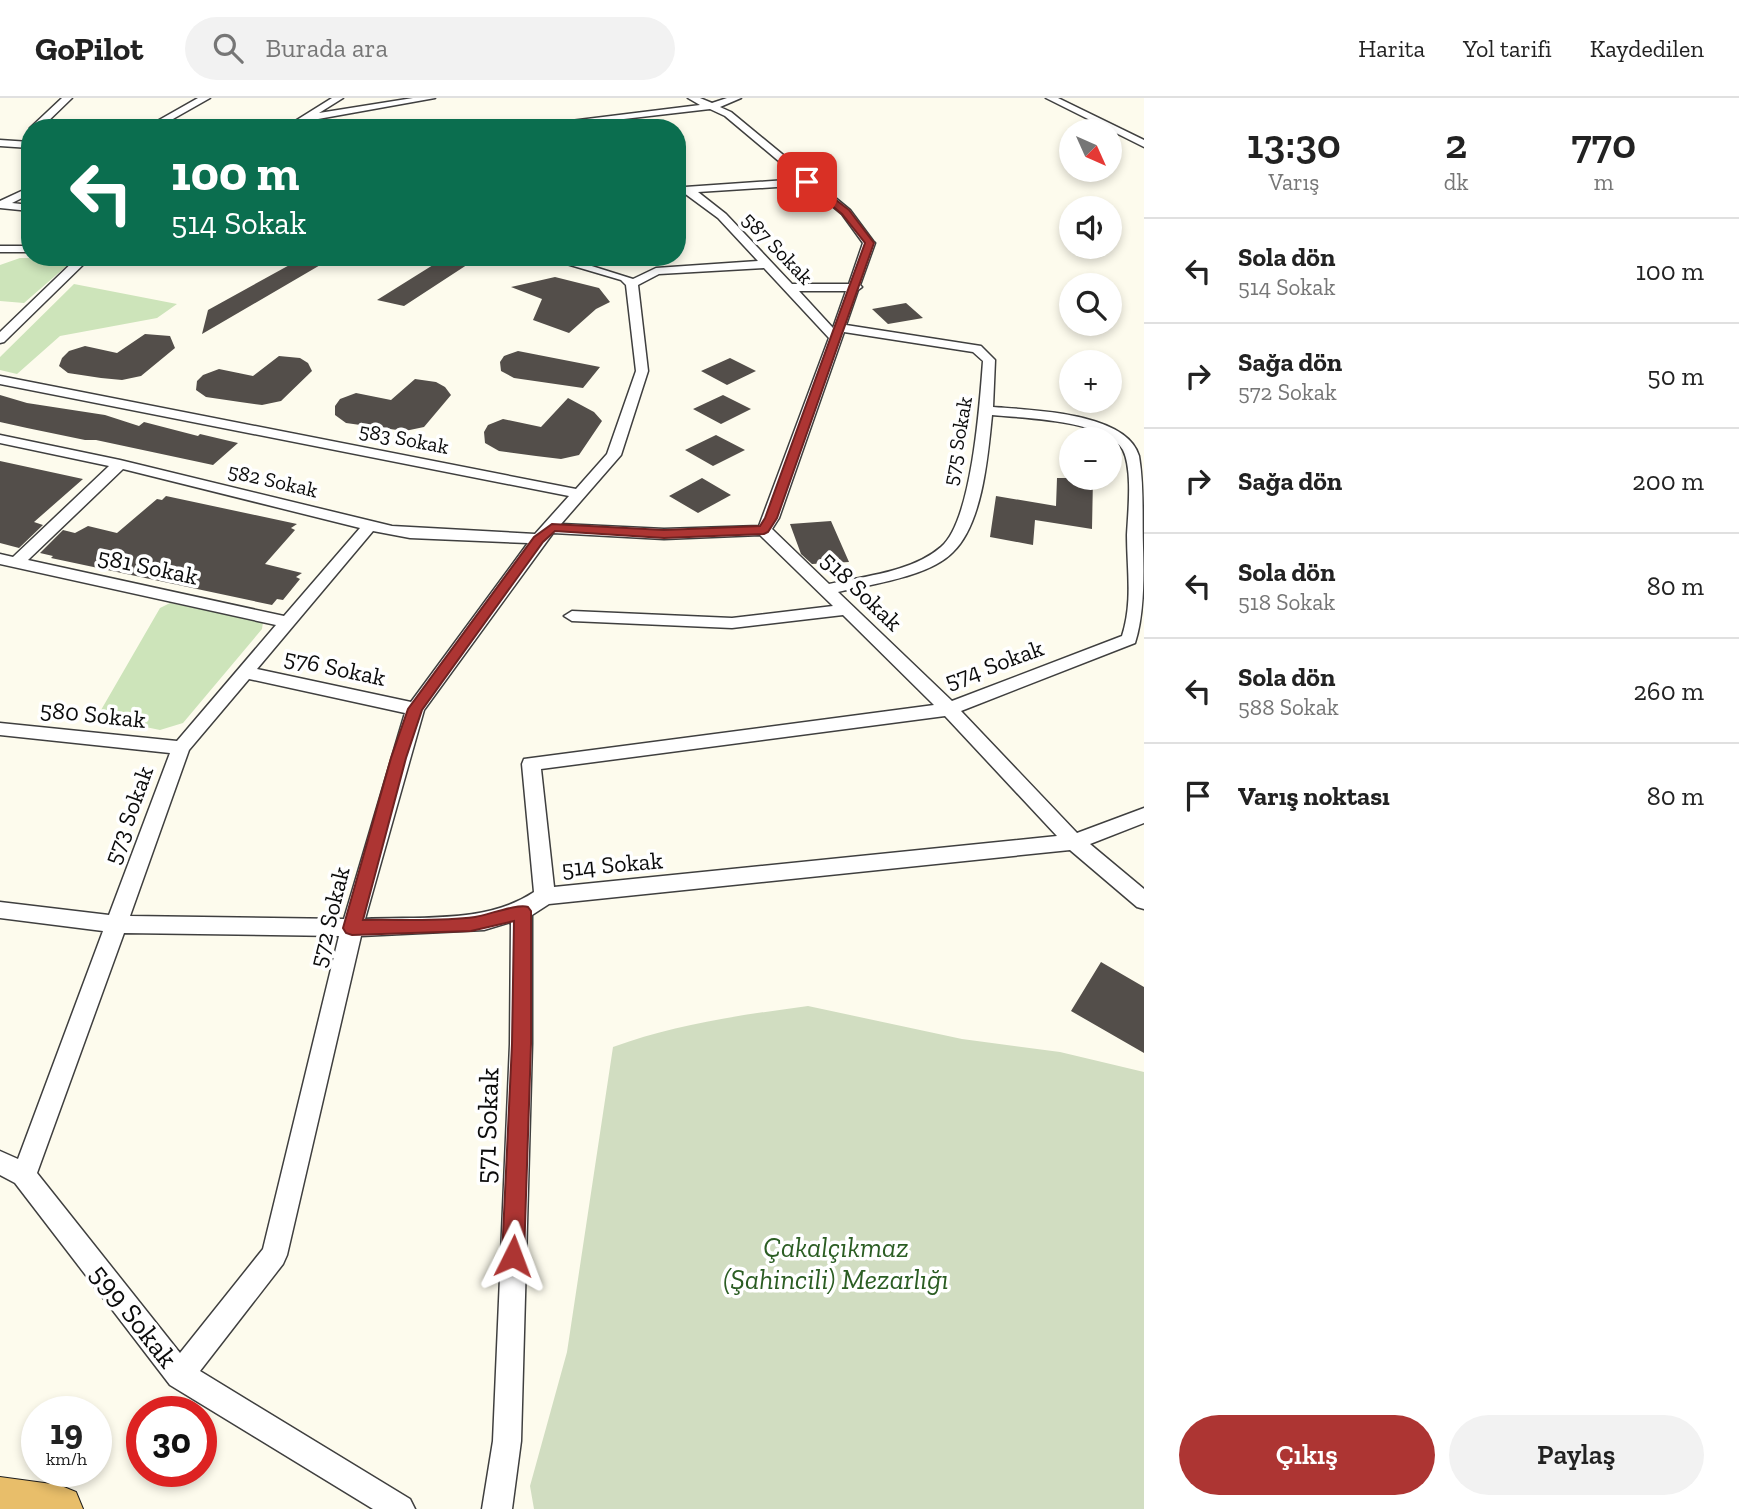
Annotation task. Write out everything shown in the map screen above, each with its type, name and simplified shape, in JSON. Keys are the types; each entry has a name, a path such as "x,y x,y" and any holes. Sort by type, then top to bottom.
{"highway":[{"path":"0,1501 59,1509"}],"street":[{"path":"45,119 67,98"},
{"path":"166,119 205,98"},
{"path":"305,119 338,98"},
{"path":"323,119 430,98"},
{"path":"591,119 713,106 736,98"},
{"path":"1051,98 1096,119"},
{"path":"699,99 728,114 846,212 869,243 856,287 776,505 764,530"},
{"path":"1122,130 1144,130"},
{"path":"1122,132 1144,144"},
{"path":"3,145 21,145"},
{"path":"686,191 807,182"},
{"name":"587 Sokak","path":"686,193 722,216 766,264 838,333"},
{"path":"0,205 21,194"},
{"path":"0,205 21,207"},
{"path":"0,249 21,249"},
{"path":"0,258 21,250"},
{"path":"656,271 766,264"},
{"path":"0,339 76,266"},
{"path":"580,494 614,455 642,371 632,286 625,278 582,266"},
{"path":"632,286 660,266"},
{"path":"791,288 856,287"},
{"name":"575 Sokak","path":"825,590 914,566 939,554 956,541 967,514 987,410 989,360 976,349 838,333"},
{"name":"583 Sokak","path":"0,380 580,494"},
{"name":"574 Sokak","path":"545,896 531,764 949,709 1129,639 1138,617 1140,598 1135,546 1134,485 1129,449 1111,433 1095,426 987,410"},
{"name":"582 Sokak","path":"0,439 120,464 392,531 428,536 664,534 764,530"},
{"path":"8,561 120,464"},
{"name":"572 Sokak","path":"180,1375 274,1255 352,928 398,758 415,709 545,533 580,494"},
{"name":"573 Sokak","path":"12,1169 116,924 181,748 370,524"},
{"name":"518 Sokak","path":"764,530 949,709 1074,842 1144,901"},
{"name":"581 Sokak","path":"8,561 286,622"},
{"path":"572,616 732,623 845,610"},
{"name":"576 Sokak","path":"244,672 415,709"},
{"name":"580 Sokak","path":"0,729 181,748"},
{"name":"514 Sokak","path":"0,910 116,924 352,928 471,924 498,920 522,911 545,896 1074,842 1144,814"},
{"name":"571 Sokak","path":"497,1509 507,1441 521,1044 522,911"},
{"name":"599 Sokak","path":"12,1169 180,1375 400,1509"}],"green space":[{"path":"21,258 21,266 67,266 24,303 0,301 0,265"},
{"path":"74,284 177,304 157,318 60,336 17,374 0,370 0,357"},
{"path":"170,603 263,622 262,629 183,723 160,730 97,717 160,608"},
{"name":"Çakalçıkmaz (Şahincili) Mezarlığı","path":"808,1006 962,1039 1060,1052 1144,1072 1144,1509 534,1509 530,1486 567,1352 613,1047 685,1026"}],"building":[{"path":"288,266 319,266 202,334 208,310"},
{"path":"431,266 465,266 404,306 377,300"},
{"path":"555,277 599,288 610,302 596,309 569,333 533,320 542,299 511,287"},
{"path":"906,303 923,318 888,324 872,309"},
{"path":"145,334 170,336 175,348 141,376 122,380 101,378 68,373 59,366 69,351 85,346 117,353"},
{"path":"518,351 600,367 583,388 514,378 501,371 500,362 504,356"},
{"path":"279,356 300,358 308,363 312,371 281,401 262,405 206,397 196,390 197,381 203,375 219,369 253,376"},
{"path":"730,358 756,371 727,385 701,371"},
{"path":"415,379 436,382 445,387 451,395 424,427 405,431 382,428 346,423 335,415 335,406 340,399 356,393 391,400"},
{"path":"0,395 27,403 105,415 139,426 144,422 238,443 213,465 96,440 85,440 0,422"},
{"path":"723,395 751,409 721,424 693,409"},
{"path":"568,398 594,412 602,421 579,455 561,459 536,456 499,451 485,443 484,432 488,425 503,419 541,427"},
{"path":"716,435 745,450 713,466 685,450"},
{"path":"0,461 83,479 34,522 43,525 19,548 0,543"},
{"path":"702,478 731,495 698,513 669,496"},
{"path":"1057,478 1059,490 1093,490 1092,529 1035,520 1033,545 990,537 996,496 1056,506"},
{"path":"166,496 297,524 291,528 295,530 265,564 302,573 296,577 300,579 283,600 277,599 272,605 51,558 53,556 40,553 63,530 75,533 88,526 117,533 157,499 162,500"},
{"path":"831,521 849,562 812,564 801,554 790,524"},
{"path":"1101,962 1144,987 1144,1053 1071,1011"}],"route":[{"path":"513,1256 521,1044 522,911 498,920 471,924 352,928 398,758 415,709 539,540 552,527 664,534 764,530 771,518 822,379 869,243 846,212 807,182"}]}
